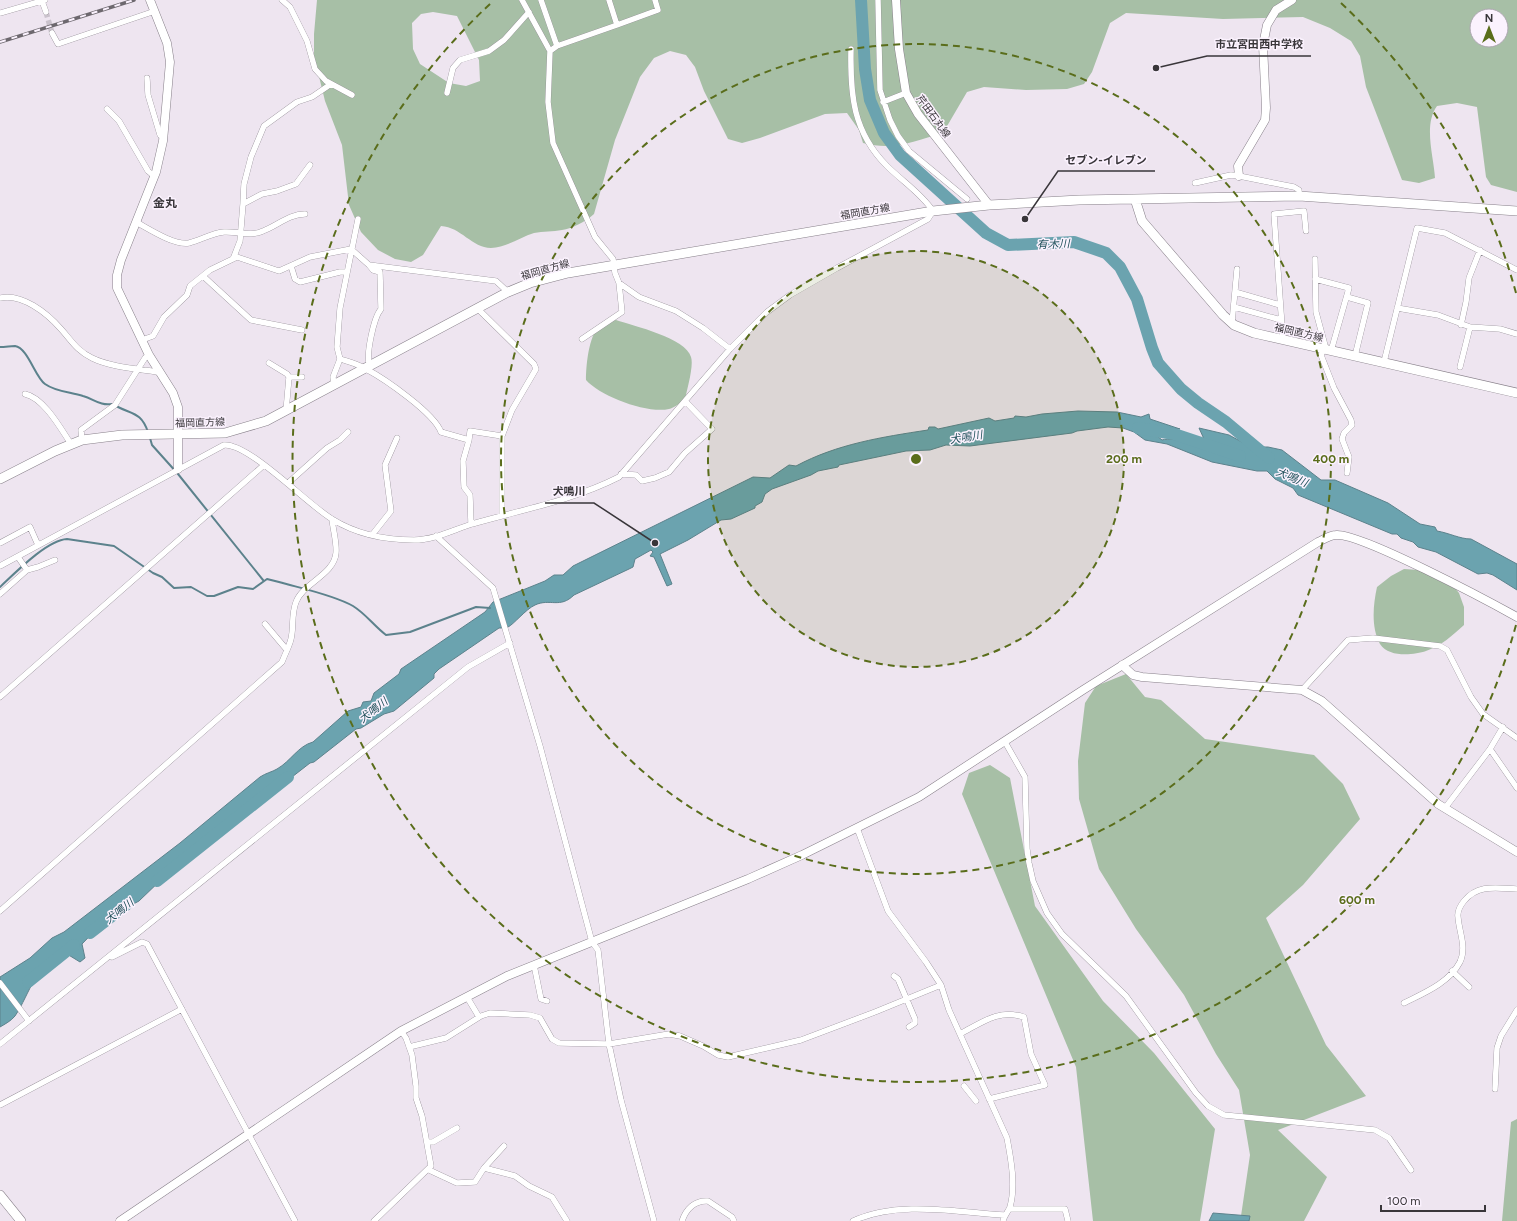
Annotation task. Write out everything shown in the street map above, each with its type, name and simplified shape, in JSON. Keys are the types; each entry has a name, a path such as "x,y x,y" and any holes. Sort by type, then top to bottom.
{"main road":[{"name":"福岡直方線","path":"0,479 82,440 122,435 225,433 266,422 508,292 549,278 614,266 937,210 989,205 1079,200 1212,196 1299,196 1517,210"},
{"name":"福岡直方線","path":"1135,199 1142,221 1223,315 1232,323 1254,333 1282,340 1517,393"},
{"path":"0,1195 18,1220"}],"street":[{"path":"150,0 167,43 170,62 164,137 154,176 118,270 117,288 149,355 158,372 173,393 178,407 178,469"},
{"path":"282,0 290,7 307,41 315,69 331,84 352,95"},
{"path":"522,0 550,51 548,102 553,144 594,237 608,251 619,283 622,312 582,339"},
{"path":"542,0 557,46"},
{"path":"609,0 617,25"},
{"path":"550,51 557,46 658,10 655,0"},
{"path":"878,0 878,74 883,102 898,136 909,151 967,199"},
{"name":"芹田石丸線","path":"896,0 899,49 906,93 918,114 989,205"},
{"path":"1239,176 1238,166 1242,157 1265,120 1266,108 1263,45 1267,25 1276,10 1292,0"},
{"path":"0,13 44,1 46,12"},
{"path":"52,33 58,44 155,11"},
{"path":"446,93 453,68 460,60 489,51 504,40 528,12"},
{"path":"0,566 224,445 232,444 288,483 332,519 361,533 414,540 436,536 471,524 602,486 621,474 753,324 790,295 928,219 937,210 882,161 867,140 855,114 851,97 851,50"},
{"path":"147,78 148,95 160,135 164,137"},
{"path":"234,259 240,241 244,184 251,157 264,126 297,102 312,97 331,84"},
{"path":"883,102 906,93"},
{"path":"107,109 119,121 148,171 154,176"},
{"path":"243,204 262,194 277,191 296,184 310,165"},
{"path":"1195,183 1231,175 1294,187 1299,190 1299,196"},
{"path":"1282,340 1274,214 1304,211 1306,231"},
{"path":"136,222 177,242 187,244 221,232 240,232 251,234 262,232 284,220 299,214 305,214"},
{"path":"334,386 333,378 340,359 337,347 340,308 346,272 358,219"},
{"path":"1384,362 1417,228 1445,233 1479,252 1517,270"},
{"path":"142,340 153,336 164,317 187,295 190,286 210,270 237,257 279,271 310,258 351,249"},
{"path":"351,249 373,270 380,272 381,309 377,314 370,346 368,367"},
{"path":"1461,325 1466,302 1468,278 1479,252"},
{"path":"1315,259 1316,312 1327,350"},
{"path":"369,265 496,281 508,292"},
{"path":"291,266 295,279 300,282 340,272 346,272"},
{"path":"1232,323 1237,269"},
{"path":"203,276 251,320 302,330"},
{"path":"1315,279 1349,288 1327,350 1322,355 1334,388 1351,420 1352,425 1344,433 1342,439 1349,457 1347,473"},
{"path":"619,283 639,297 676,311 703,328 730,349"},
{"path":"1236,292 1280,305"},
{"path":"0,298 8,296 20,299 45,314 62,329 80,351 93,359 158,372"},
{"path":"1347,296 1368,303 1355,356"},
{"path":"1234,307 1281,320"},
{"path":"477,308 534,364 536,368 512,410 502,436 502,516"},
{"path":"1397,308 1438,315 1461,325 1470,327 1500,329 1517,334"},
{"path":"1460,367 1470,327"},
{"path":"82,440 81,430 115,406 138,368 149,355"},
{"path":"340,359 368,367 402,393 438,424 441,432 469,440"},
{"path":"269,363 287,374 286,411"},
{"path":"288,377 302,377"},
{"path":"25,394 34,397 48,411 71,444"},
{"path":"621,474 636,475 642,481 655,478 669,472 712,428 685,401"},
{"path":"471,524 470,495 464,486 463,461 470,431 502,436"},
{"path":"288,483 327,448 340,440 348,432"},
{"path":"372,535 391,511 385,465 397,438"},
{"path":"0,697 264,466"},
{"path":"0,911 282,662 288,650 291,637 293,612 296,600 309,585 328,569 334,560 336,553 332,519"},
{"path":"0,543 30,527 38,545"},
{"path":"120,1221 401,1031 507,976 748,880 919,797 1006,742 1122,665 1318,542 1336,535 1354,538 1480,597 1517,617"},
{"path":"436,536 493,588 510,643 592,942 598,950 609,1044 654,1221"},
{"path":"18,557 27,570"},
{"path":"0,594 27,570 54,560"},
{"path":"265,624 288,650"},
{"path":"1302,690 1348,640 1373,638 1440,646 1447,650 1471,697 1483,714 1517,738"},
{"path":"0,1044 468,667 510,643"},
{"path":"1122,665 1133,675 1142,677 1302,690 1322,701 1445,808 1517,852"},
{"path":"1445,808 1490,749 1503,727"},
{"path":"1006,742 1025,777 1027,849 1029,863 1033,881 1047,913 1062,934 1126,996 1196,1093 1208,1106 1224,1115 1375,1130 1389,1138 1411,1170"},
{"path":"1490,749 1517,788"},
{"path":"853,1221 867,1215 907,1208 1004,1218 1009,1208 1012,1192 1010,1154 1006,1138 960,1034 941,985 888,911 857,828"},
{"path":"1404,1003 1438,986 1459,963 1463,952 1462,936 1457,916 1459,907 1470,893 1482,888 1517,889"},
{"path":"99,964 142,942 147,944 294,1221"},
{"path":"534,965 541,999 547,1001"},
{"path":"1452,971 1469,987"},
{"path":"894,976 898,979 915,1019 915,1023 909,1027"},
{"path":"0,983 29,1021"},
{"path":"409,1047 446,1038 479,1017 490,1013 530,1015 540,1018 552,1039 559,1043 609,1044 669,1034 680,1036 703,1046 718,1055 728,1057 801,1040 941,985"},
{"path":"466,997 479,1017"},
{"path":"0,1105 182,1009"},
{"path":"1495,1089 1497,1048 1501,1036 1517,1010"},
{"path":"960,1034 998,1015 1012,1014 1024,1018 1031,1054 1045,1085 989,1098"},
{"path":"374,1221 429,1170 431,1166 422,1116 416,1098 416,1086 409,1047 401,1031"},
{"path":"964,1086 976,1101"},
{"path":"427,1142 433,1142 457,1128"},
{"path":"429,1170 457,1183 475,1182 484,1168 504,1146"},
{"path":"484,1168 515,1176 529,1186 552,1196 568,1221"},
{"path":"682,1221 689,1207 704,1201 708,1201 734,1221"},
{"path":"1009,1208 1065,1209 1068,1221"}],"green space":[{"path":"317,0 1517,0 1517,192 1491,185 1486,177 1477,107 1457,103 1437,106 1433,114 1430,141 1435,178 1419,183 1402,180 1366,87 1360,56 1351,41 1330,28 1303,17 1223,19 1126,13 1110,23 1092,72 1084,84 1067,89 1026,90 984,87 967,92 943,133 904,144 884,146 863,143 859,130 847,113 825,114 760,138 742,143 728,139 704,91 695,67 686,55 670,51 654,58 640,77 615,140 594,214 583,222 570,228 559,231 534,233 497,248 478,245 455,230 441,226 423,255 411,262 395,259 378,250 361,232 349,205 342,145 325,101 314,56","holes":["433,12 457,16 479,60 480,81 466,86 449,83 420,64 413,49 412,23 421,14"]},
{"path":"616,320 646,329 670,339 680,344 687,350 691,357 692,366 685,400 669,409 649,409 613,398 586,380 589,348 594,333 603,323"},
{"path":"1404,569 1419,570 1454,587 1459,593 1464,607 1464,625 1456,633 1431,649 1409,654 1389,652 1384,648 1377,638 1374,624 1377,587 1391,576"},
{"path":"1126,674 1145,697 1161,700 1205,739 1314,755 1343,784 1360,819 1303,885 1266,918 1326,1045 1366,1096 1278,1130 1327,1177 1304,1221 1243,1221 1241,1216 1250,1155 1239,1090 1216,1054 1184,995 1136,929 1099,869 1079,799 1078,761 1085,703 1096,686"},
{"path":"990,765 1010,778 1035,906 1103,1001 1154,1053 1215,1129 1200,1221 1093,1221 1076,1067 962,794 969,773"},
{"path":"1517,1119 1517,1221 1502,1221 1511,1122"}],"water":[{"path":"1078,411 1117,412 1141,417 1149,414 1150,419 1180,429 1154,427 1156,435 1162,440 1167,439 1184,441 1224,453 1224,446 1204,439 1199,428 1229,435 1251,447 1268,447 1282,450 1321,480 1335,480 1388,503 1420,524 1435,527 1437,531 1471,539 1517,564 1517,590 1493,575 1487,573 1478,574 1436,552 1418,547 1413,542 1401,538 1397,534 1392,534 1298,495 1293,488 1275,479 1267,471 1257,471 1212,462 1167,444 1145,440 1134,432 1123,428 1108,427 970,446 946,445 930,450 906,451 818,471 772,489 765,494 762,502 755,506 755,508 731,519 721,520 688,540 660,554 672,584 667,586 654,557 650,556 653,552 651,550 635,559 633,567 564,601 545,602 535,605 510,626 506,628 499,628 439,669 434,674 434,678 394,711 384,714 361,728 356,729 283,784 269,790 260,798 255,799 234,819 190,852 139,901 107,918 82,944 85,958 80,962 67,954 56,957 48,963 35,979 15,1016 0,1027 0,977 30,958 52,938 64,932 180,843 264,774 282,766 299,750 313,742 348,711 361,707 363,702 371,701 374,693 399,674 401,669 485,612 493,602 545,581 554,575 563,575 573,566 753,477 770,478 789,465 796,466 827,452 860,442 928,430 929,427 935,427 938,429 989,418 995,421 1014,418 1015,416 1026,417"},
{"path":"1213,1213 1250,1216 1249,1221 1209,1221"}],"waterway":[{"name":"有木川","path":"861,0 865,69 870,100 884,133 900,155 986,233 1008,245 1074,242 1106,253 1120,267 1137,299 1158,363 1181,389 1198,403 1226,422 1269,458"},
{"path":"0,347 15,346 20,348 28,357 41,380 49,387 83,396 100,403 112,404"},
{"path":"116,406 139,417 148,432"},
{"name":"犬鳴川","path":"1138,428 1174,434 1240,456"},
{"path":"150,438 152,445 178,474 263,580"},
{"path":"0,587 41,551 50,545 67,539 114,546 153,573 162,577 174,588 191,587 207,596 214,596 238,587 253,589 267,579 317,592 336,598 353,606 386,635 410,632 476,607 490,608"},
{"name":"犬鳴川","path":"157,881 288,777"},
{"name":"犬鳴川","path":"90,933 126,905"},
{"name":"犬鳴川","path":"28,982 74,945"}],"tunnel":[{"path":"46,12 52,33"}],"railway":[{"path":"0,42 134,0"}],"place":[{"name":"市立宮田西中学校","path":"1156,68"},
{"name":"セブン-イレブン","path":"1025,219"},
{"name":"犬鳴川","path":"655,543"}],"district":[{"name":"金丸","path":"165,203"}]}
